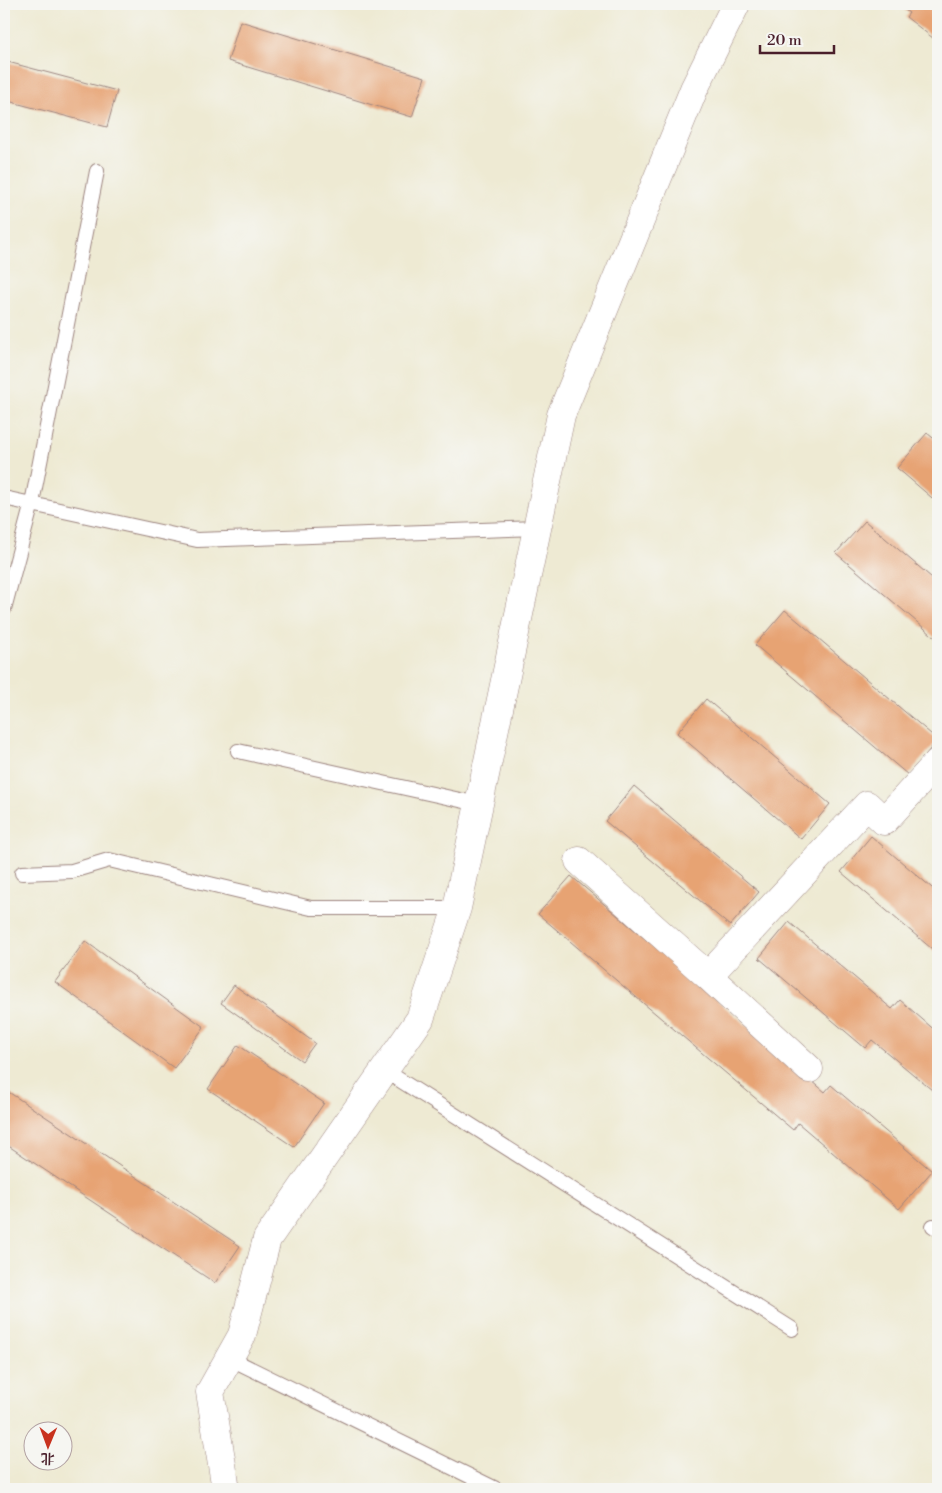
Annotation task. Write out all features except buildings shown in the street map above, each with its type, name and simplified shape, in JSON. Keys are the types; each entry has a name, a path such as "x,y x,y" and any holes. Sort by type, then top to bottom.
{"street":[{"path":"226,1489 210,1392 242,1335 267,1238 420,1019 456,908 560,415 694,89 736,4"},
{"path":"708,976 867,805 884,820 938,762"},
{"path":"579,862 708,976 809,1069"}],"lane":[{"path":"4,610 32,503 97,171"},
{"path":"4,498 197,540 537,528"},
{"path":"238,751 478,804"},
{"path":"22,873 72,871 108,860 311,908 456,908"},
{"path":"384,1070 792,1329"},
{"path":"229,1358 496,1489"}]}
